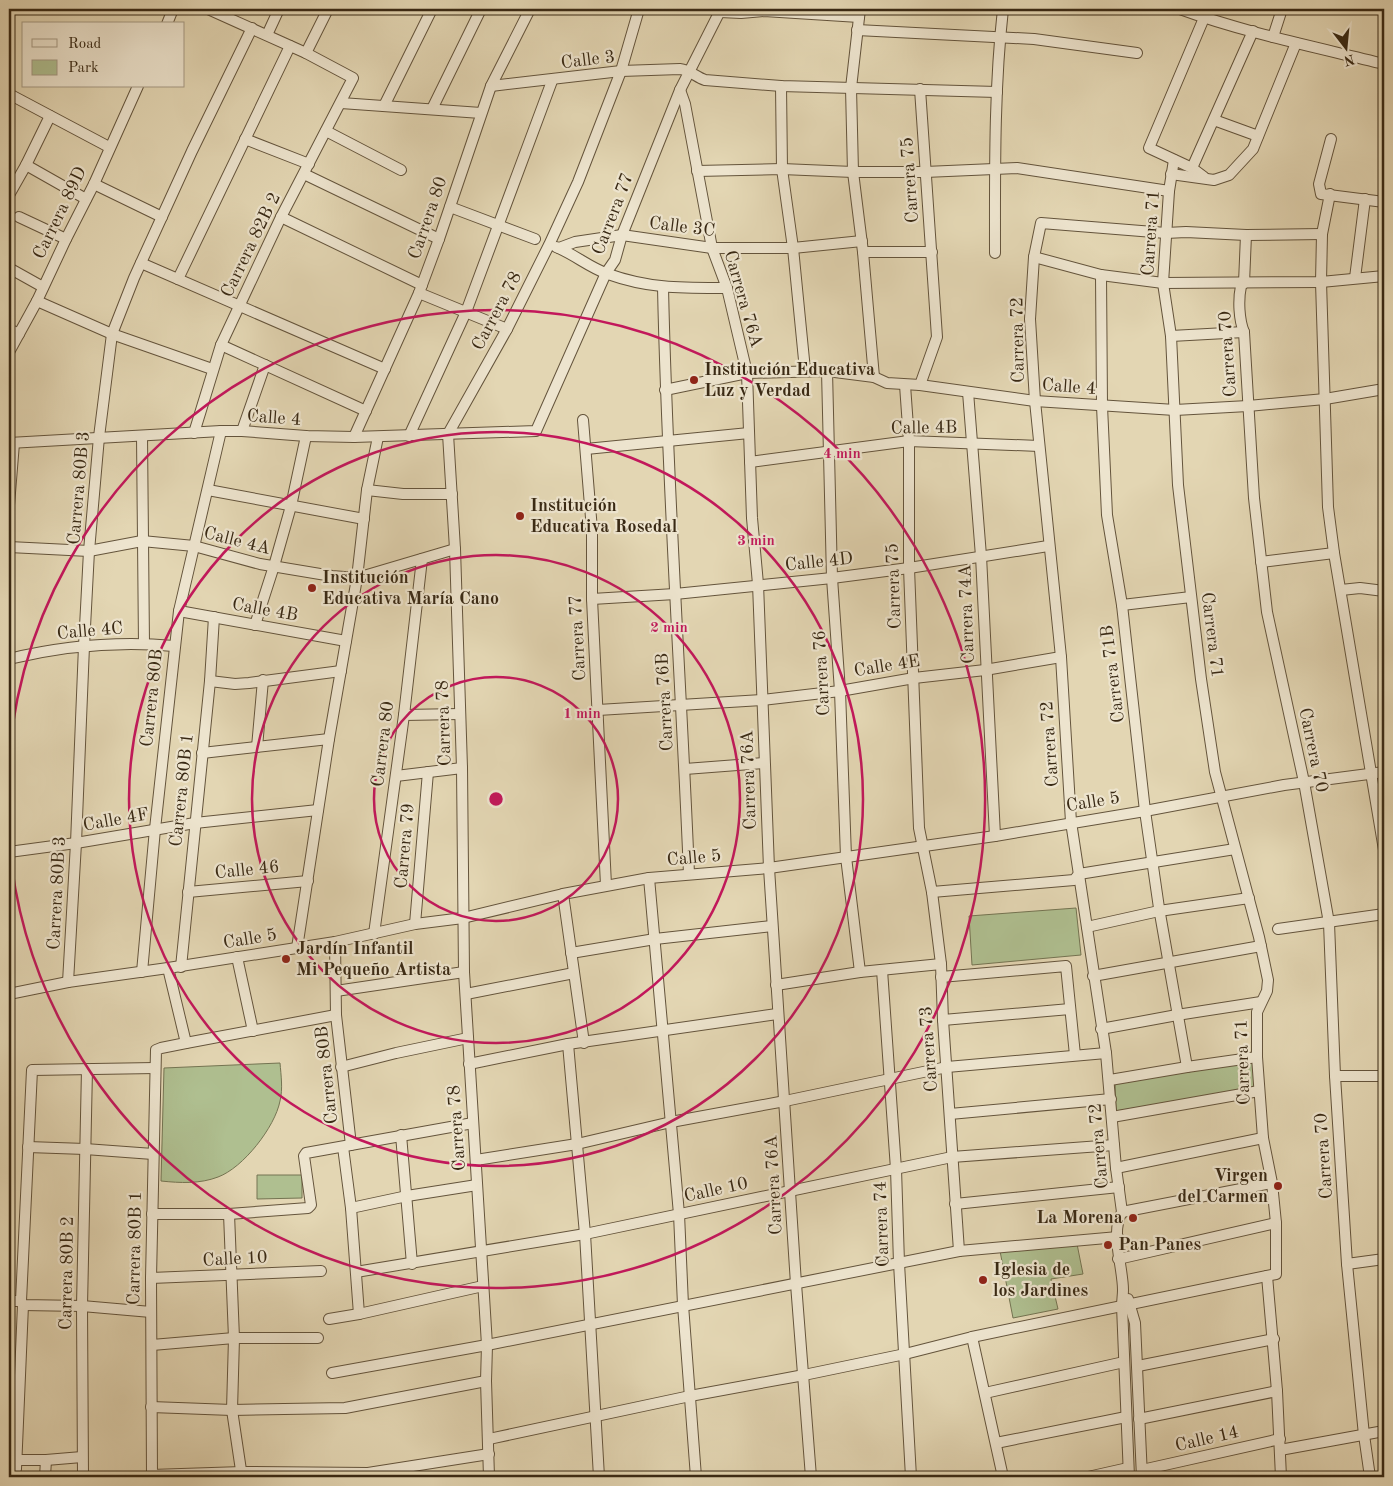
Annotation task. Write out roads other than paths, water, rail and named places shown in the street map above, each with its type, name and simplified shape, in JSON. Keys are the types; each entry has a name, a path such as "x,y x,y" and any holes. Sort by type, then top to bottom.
{"street":[{"path":"167,22 174,9"},
{"path":"208,9 226,12 252,28 306,53 328,9"},
{"path":"267,35 279,9"},
{"path":"384,106 430,9"},
{"path":"432,110 481,9"},
{"name":"Carrera 80","path":"354,437 421,289 491,86 530,9"},
{"name":"Carrera 78","path":"489,1477 486,1381 487,1345 464,972 462,768 455,549 448,434 554,246 621,71 639,9"},
{"path":"995,253 997,92 1003,9"},
{"path":"1180,9 1253,32 1384,64"},
{"path":"1274,36 1282,9"},
{"path":"720,10 741,13 764,11 859,13 851,88 853,172 862,241 874,377"},
{"name":"Carrera 77","path":"536,431 606,273 616,260 622,235 680,90 720,10"},
{"path":"1204,18 1149,148 1192,168 1205,178"},
{"name":"Carrera 80B 3","path":"68,982 89,551 99,438 112,334 141,263 192,151 252,28"},
{"path":"857,30 1034,39 1137,53"},
{"path":"1192,168 1253,32"},
{"path":"1171,174 1214,180 1229,175 1253,149 1296,43"},
{"path":"178,279 290,46"},
{"name":"Carrera 82B 2","path":"194,433 212,369 221,345 281,217 353,78 306,53"},
{"name":"Calle 3","path":"491,86 621,71 680,69 689,71 705,80 780,86 997,92"},
{"path":"409,436 466,312 552,80"},
{"path":"780,86 782,169 793,248 805,370"},
{"name":"Carrera 89D","path":"9,352 37,301 42,286 94,184 137,88"},
{"name":"Carrera 75","path":"920,89 937,337 920,385"},
{"name":"Carrera 76A","path":"680,90 685,104 712,248 727,288 747,373 752,518 758,584 764,763 777,1014 785,1101 796,1284 811,1477"},
{"path":"9,94 110,147"},
{"path":"341,103 481,113"},
{"path":"9,195 50,116"},
{"path":"1214,120 1258,136"},
{"path":"326,131 401,170"},
{"path":"245,139 309,164"},
{"path":"1331,139 1319,184 1321,194 1365,198 1384,202"},
{"name":"Carrera 71","path":"1174,160 1169,191 1163,283 1170,336 1178,485 1209,731 1221,797 1249,898 1268,980 1267,991 1257,1012 1257,1057 1258,1091 1263,1138 1272,1182 1276,1224 1272,1275 1281,1477"},
{"path":"26,165 86,199"},
{"path":"697,171 782,169 853,172 925,172 1017,168 1169,191"},
{"path":"304,174 439,239"},
{"path":"94,184 162,217"},
{"path":"1330,194 1322,234 1321,282 1328,508 1384,850"},
{"path":"1355,278 1365,198"},
{"path":"450,207 534,239"},
{"path":"19,217 66,239"},
{"path":"281,217 466,312 507,329"},
{"name":"Carrera 72","path":"1129,1473 1124,1362 1126,1305 1118,1259 1118,1220 1122,1212 1116,1168 1110,1080 1071,822 1061,658 1048,546 1030,319 1034,257 1042,223 1166,233"},
{"path":"1166,233 1322,234"},
{"name":"Calle 3C","path":"554,246 622,235 712,248 793,248 862,241"},
{"name":"Carrera 70","path":"1246,235 1244,282 1240,291 1241,325 1244,332 1254,498 1267,612 1304,782 1329,923 1335,1076 1347,1264 1370,1477"},
{"path":"554,246 606,273 641,284 663,287 727,288"},
{"path":"863,252 932,252"},
{"path":"1034,257 1101,275 1163,283 1321,282 1384,276"},
{"path":"141,263 385,369"},
{"path":"9,268 42,286"},
{"name":"Carrera 71B","path":"1101,275 1102,406 1107,515 1122,605 1145,811 1159,911 1187,1067"},
{"name":"Carrera 76B","path":"663,287 665,390 689,874"},
{"path":"37,301 112,334 212,369"},
{"path":"9,329 19,334"},
{"path":"1170,336 1244,332"},
{"path":"221,345 366,411"},
{"path":"242,431 266,365"},
{"name":"Calle 4","path":"665,390 747,373 805,370 874,377 886,383 920,385 1035,401 1175,410 1325,399 1384,389"},
{"name":"Carrera 76","path":"827,371 832,578 840,691 846,857 860,972"},
{"name":"Carrera 75","path":"905,385 909,441 909,568 919,828 922,845"},
{"name":"Carrera 74A","path":"968,392 981,556 994,836"},
{"name":"Carrera 77","path":"583,420 592,530 592,599 606,885"},
{"name":"Calle 4","path":"11,443 221,431 306,436 378,437 536,431"},
{"name":"Carrera 80B","path":"142,972 155,829 179,611 221,431"},
{"path":"586,449 749,433"},
{"path":"142,436 144,644"},
{"path":"255,625 291,506 306,436"},
{"path":"297,948 329,740 357,578 367,490 378,437"},
{"name":"Calle 4B","path":"750,462 909,441 1040,446"},
{"path":"9,505 11,443"},
{"path":"208,490 364,519"},
{"path":"367,490 403,494 452,494"},
{"name":"Calle 4A","path":"9,547 89,551 142,541 194,546 260,564 332,576 357,578 455,549"},
{"name":"Calle 4D","path":"592,599 675,594 758,584 832,578 1048,546"},
{"path":"1261,562 1334,553"},
{"name":"Carrera 80","path":"374,934 404,715 422,559"},
{"path":"1340,590 1360,588 1384,591"},
{"path":"1122,605 1191,597"},
{"name":"Calle 4B","path":"179,611 346,641"},
{"name":"Carrera 80B 1","path":"181,966 210,681 214,617"},
{"name":"Calle 4C","path":"9,659 37,652 84,646 144,644 174,646"},
{"name":"Calle 4E","path":"598,710 762,700 840,691 914,678 985,670 1061,658"},
{"path":"210,681 235,684 341,671"},
{"path":"258,747 262,680"},
{"path":"404,715 460,714"},
{"path":"202,753 329,740"},
{"path":"685,769 764,763"},
{"path":"396,776 462,768"},
{"name":"Carrera 79","path":"415,924 428,772"},
{"name":"Calle 5","path":"9,994 68,982 335,942 415,924 464,918 563,894 649,878 769,868 994,836 1304,782 1384,772"},
{"name":"Calle 4F","path":"9,852 195,823 318,810"},
{"name":"Carrera 73","path":"922,845 932,892 941,964 940,977 959,1251"},
{"path":"932,892 1074,880 1079,874 1236,849"},
{"path":"649,878 679,1214 696,1477"},
{"name":"Calle 46","path":"188,892 308,881"},
{"path":"563,894 584,1043"},
{"path":"1087,927 1159,911 1249,898"},
{"path":"1278,929 1384,914"},
{"path":"571,954 655,939 772,926"},
{"name":"Carrera 80B","path":"335,942 336,1015 359,1314"},
{"path":"1093,976 1261,946"},
{"path":"237,957 253,1031"},
{"path":"776,985 860,972 941,964"},
{"path":"940,977 1066,966 1075,1055"},
{"path":"168,968 186,1042 336,1015"},
{"name":"Carrera 74","path":"882,970 896,1169 899,1263 911,1477"},
{"path":"336,991 464,972"},
{"path":"466,994 574,973"},
{"path":"1101,1029 1261,1002"},
{"path":"943,1020 1070,1009"},
{"path":"469,1064 568,1044 777,1014"},
{"path":"341,1067 468,1038"},
{"name":"Carrera 80B 1","path":"152,1476 151,1278 156,1050 186,1042"},
{"path":"568,1044 585,1234 599,1477"},
{"path":"476,1160 576,1144 671,1122 785,1101 947,1066 1106,1053"},
{"path":"1110,1080 1257,1057"},
{"name":"Carrera 80B 2","path":"82,1477 82,1306 87,1068"},
{"path":"82,1457 46,1460 13,1466 32,1070 155,1068"},
{"path":"1335,1076 1384,1076"},
{"path":"1112,1117 1258,1091"},
{"path":"950,1114 1111,1099"},
{"path":"152,1214 230,1214 308,1208 311,1205 305,1154 473,1122"},
{"path":"401,1135 412,1264"},
{"path":"1116,1168 1263,1138"},
{"name":"Calle 10","path":"356,1272 585,1234 952,1157 1114,1145"},
{"path":"28,1147 153,1154"},
{"path":"1122,1212 1272,1182"},
{"path":"351,1208 407,1196 477,1185"},
{"path":"955,1204 1119,1187"},
{"path":"230,1214 234,1338 232,1410 242,1475"},
{"path":"1118,1259 1276,1224"},
{"path":"332,1372 487,1345 959,1251 1118,1237"},
{"path":"1347,1264 1384,1259"},
{"name":"Calle 10","path":"151,1278 321,1271"},
{"path":"489,1439 595,1418 690,1396 905,1354 972,1337 1272,1275"},
{"path":"329,1319 483,1286"},
{"path":"9,1301 151,1312"},
{"name":"Carrera 72","path":"1126,1305 1135,1323 1142,1474"},
{"path":"972,1337 1003,1477"},
{"path":"152,1345 234,1338 318,1338"},
{"path":"1138,1366 1274,1339"},
{"path":"985,1393 1124,1362"},
{"path":"151,1407 232,1410 345,1408 486,1381"},
{"path":"1140,1419 1277,1391"},
{"path":"996,1443 1126,1417"},
{"name":"Calle 14","path":"1142,1474 1280,1444 1384,1431"},
{"path":"152,1476 368,1475 489,1454"},
{"path":"45,1477 46,1460"},
{"path":"1088,1477 1129,1473"}],"place":[{"name":"Institución Educativa Luz y Verdad","path":"694,380"},
{"name":"Institución Educativa Rosedal","path":"520,516"},
{"name":"Institución Educativa María Cano","path":"312,588"},
{"name":"Jardín Infantil Mi Pequeño Artista","path":"286,959"},
{"name":"Virgen del Carmen","path":"1278,1186"},
{"name":"La Morena","path":"1133,1218"},
{"name":"Pan Panes","path":"1108,1245"},
{"name":"Iglesia de los Jardines","path":"983,1280"}]}
